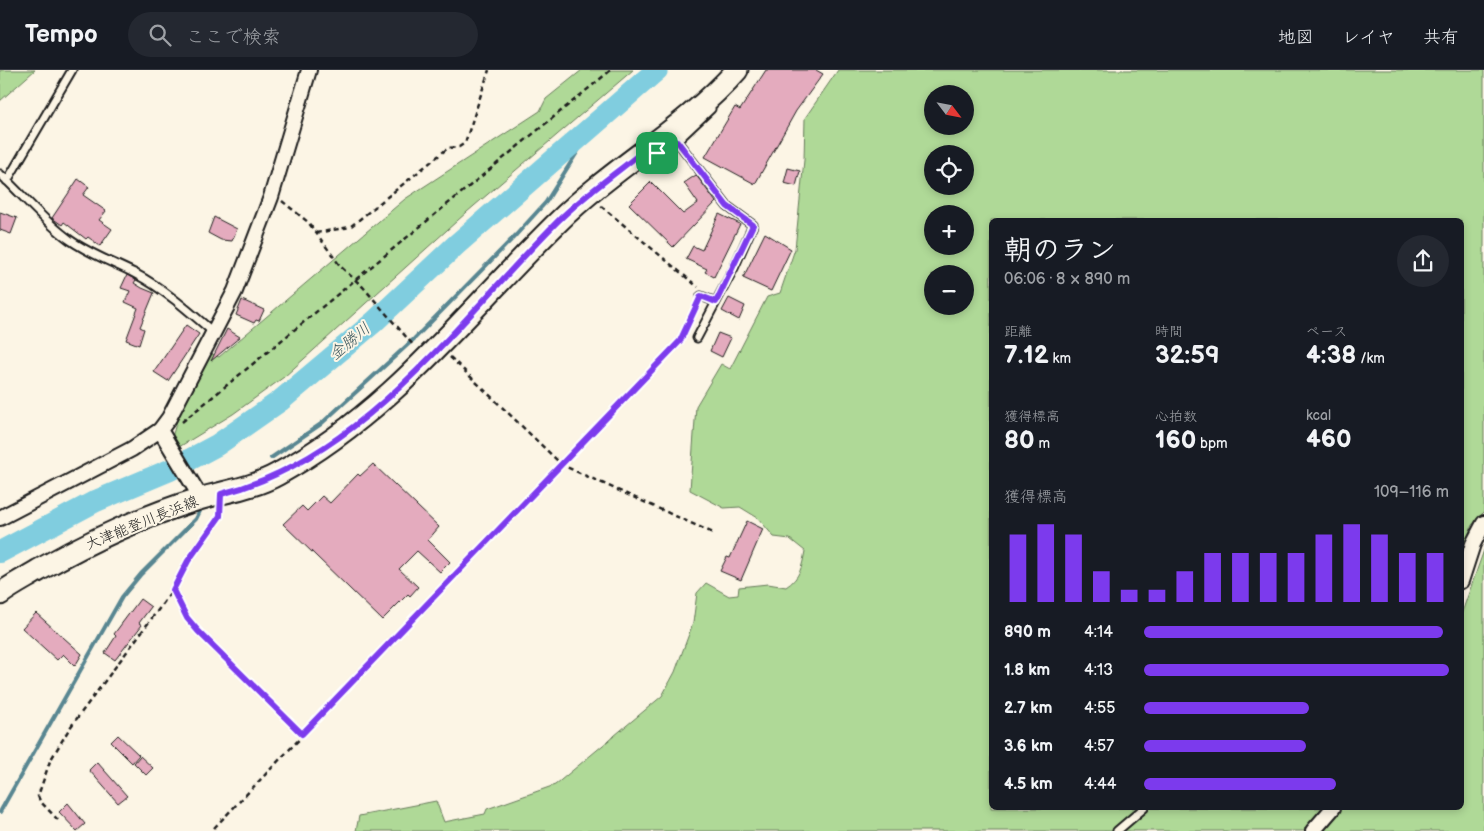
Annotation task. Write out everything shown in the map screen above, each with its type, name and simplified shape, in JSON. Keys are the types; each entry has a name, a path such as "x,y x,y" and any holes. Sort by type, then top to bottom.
{"main road":[{"name":"大津能登川長浜線","path":"0,594 101,536 206,494 247,488 276,476 328,445 358,422 558,221 709,100 730,77"}],"street":[{"path":"0,518 132,449 163,436 169,418 235,291 272,195 309,70"},
{"path":"163,436 206,494"},
{"path":"1464,572 1473,544 1484,523"},
{"path":"1313,831 1331,810"}],"lane":[{"path":"7,181 72,70"},
{"path":"642,152 657,153 677,141 716,104 730,77"},
{"path":"677,141 727,206 753,225 697,338"},
{"path":"0,174 46,220 70,240 112,264 134,273 173,299 214,333"},
{"path":"701,296 716,302"},
{"path":"1117,831 1142,810"}],"path":[{"path":"316,233 350,227 448,148 459,147 466,143 489,70"},
{"path":"163,436 191,416 355,278 611,70"},
{"path":"272,195 296,210 341,267 355,278 430,350 562,465 713,533"},
{"path":"214,828 680,341 703,291 588,196"},
{"path":"58,820 38,796 50,761 68,729 173,590 193,554 220,516 206,494"},
{"path":"173,590 187,618 198,631 302,734"}],"green space":[{"path":"0,70 35,70 0,101"},
{"path":"582,70 633,70 467,212 284,377 233,414 179,447 172,437 184,397 210,353 219,357 405,199 540,111 546,99"},
{"path":"838,70 1484,70 1484,512 1472,525 1464,546 1464,218 989,218 989,810 1464,810 1464,607 1484,550 1484,831 356,831 359,816 436,801 444,822 485,814 487,809 555,785 662,696 675,672 693,623 697,593 706,583 729,596 738,595 739,587 768,584 786,587 791,584 801,567 805,551 790,539 774,537 758,518 740,507 724,508 690,490 696,406 721,364 730,369 767,297 780,293 795,249 804,160 805,118"}],"building":[{"path":"766,70 816,70 823,74 796,111 755,184 705,157 735,107 740,110"},
{"path":"788,168 800,171 796,186 784,183"},
{"path":"696,175 716,202 673,247 629,204 651,182 683,214 698,203 684,183"},
{"path":"78,179 89,187 83,195 106,211 99,220 112,229 100,246 88,237 86,239 64,222 62,225 52,218"},
{"path":"0,212 17,218 11,234 0,230"},
{"path":"719,214 740,224 714,277 705,272 707,269 686,259 693,246 702,250"},
{"path":"214,217 237,229 232,241 221,240 208,233"},
{"path":"765,233 791,249 771,291 743,278"},
{"path":"127,275 136,280 134,283 154,293 140,327 144,329 139,345 126,340 138,308 125,302 130,291 121,288"},
{"path":"729,298 745,306 739,320 722,311"},
{"path":"242,300 264,310 259,321 256,320 254,323 236,315"},
{"path":"186,325 199,334 168,381 154,372"},
{"path":"227,329 240,337 211,361"},
{"path":"718,333 731,338 722,357 710,351"},
{"path":"373,464 439,527 428,540 450,562 440,572 417,551 399,569 418,587 410,596 408,594 382,620 283,524 302,506 307,511 322,496 330,503 358,474 360,476"},
{"path":"747,521 763,529 741,580 720,571 727,557 730,558"},
{"path":"140,599 151,607 139,623 142,625 115,660 105,653 116,636 114,634"},
{"path":"36,613 82,654 75,666 63,654 57,660 22,628"},
{"path":"118,735 139,755 132,763 111,742"},
{"path":"140,756 153,768 146,775 134,763"},
{"path":"97,762 127,796 118,803 89,770"},
{"path":"68,803 85,824 77,831 59,812"}],"waterway":[{"name":"金勝川","path":"0,552 96,501 170,470 217,445 280,401 374,322 456,245 657,70"},
{"path":"271,458 321,424 414,339 516,235 546,202 593,127"},
{"path":"0,812 122,597 141,574 196,519 200,511"}],"route":[{"path":"677,141 727,206 753,225 716,302 701,296 680,341 651,373 302,734 198,631 187,618 173,590 188,561 220,516 221,494 247,488 276,476 328,445 358,422 426,361 558,221 642,152 657,153 677,141"}]}
